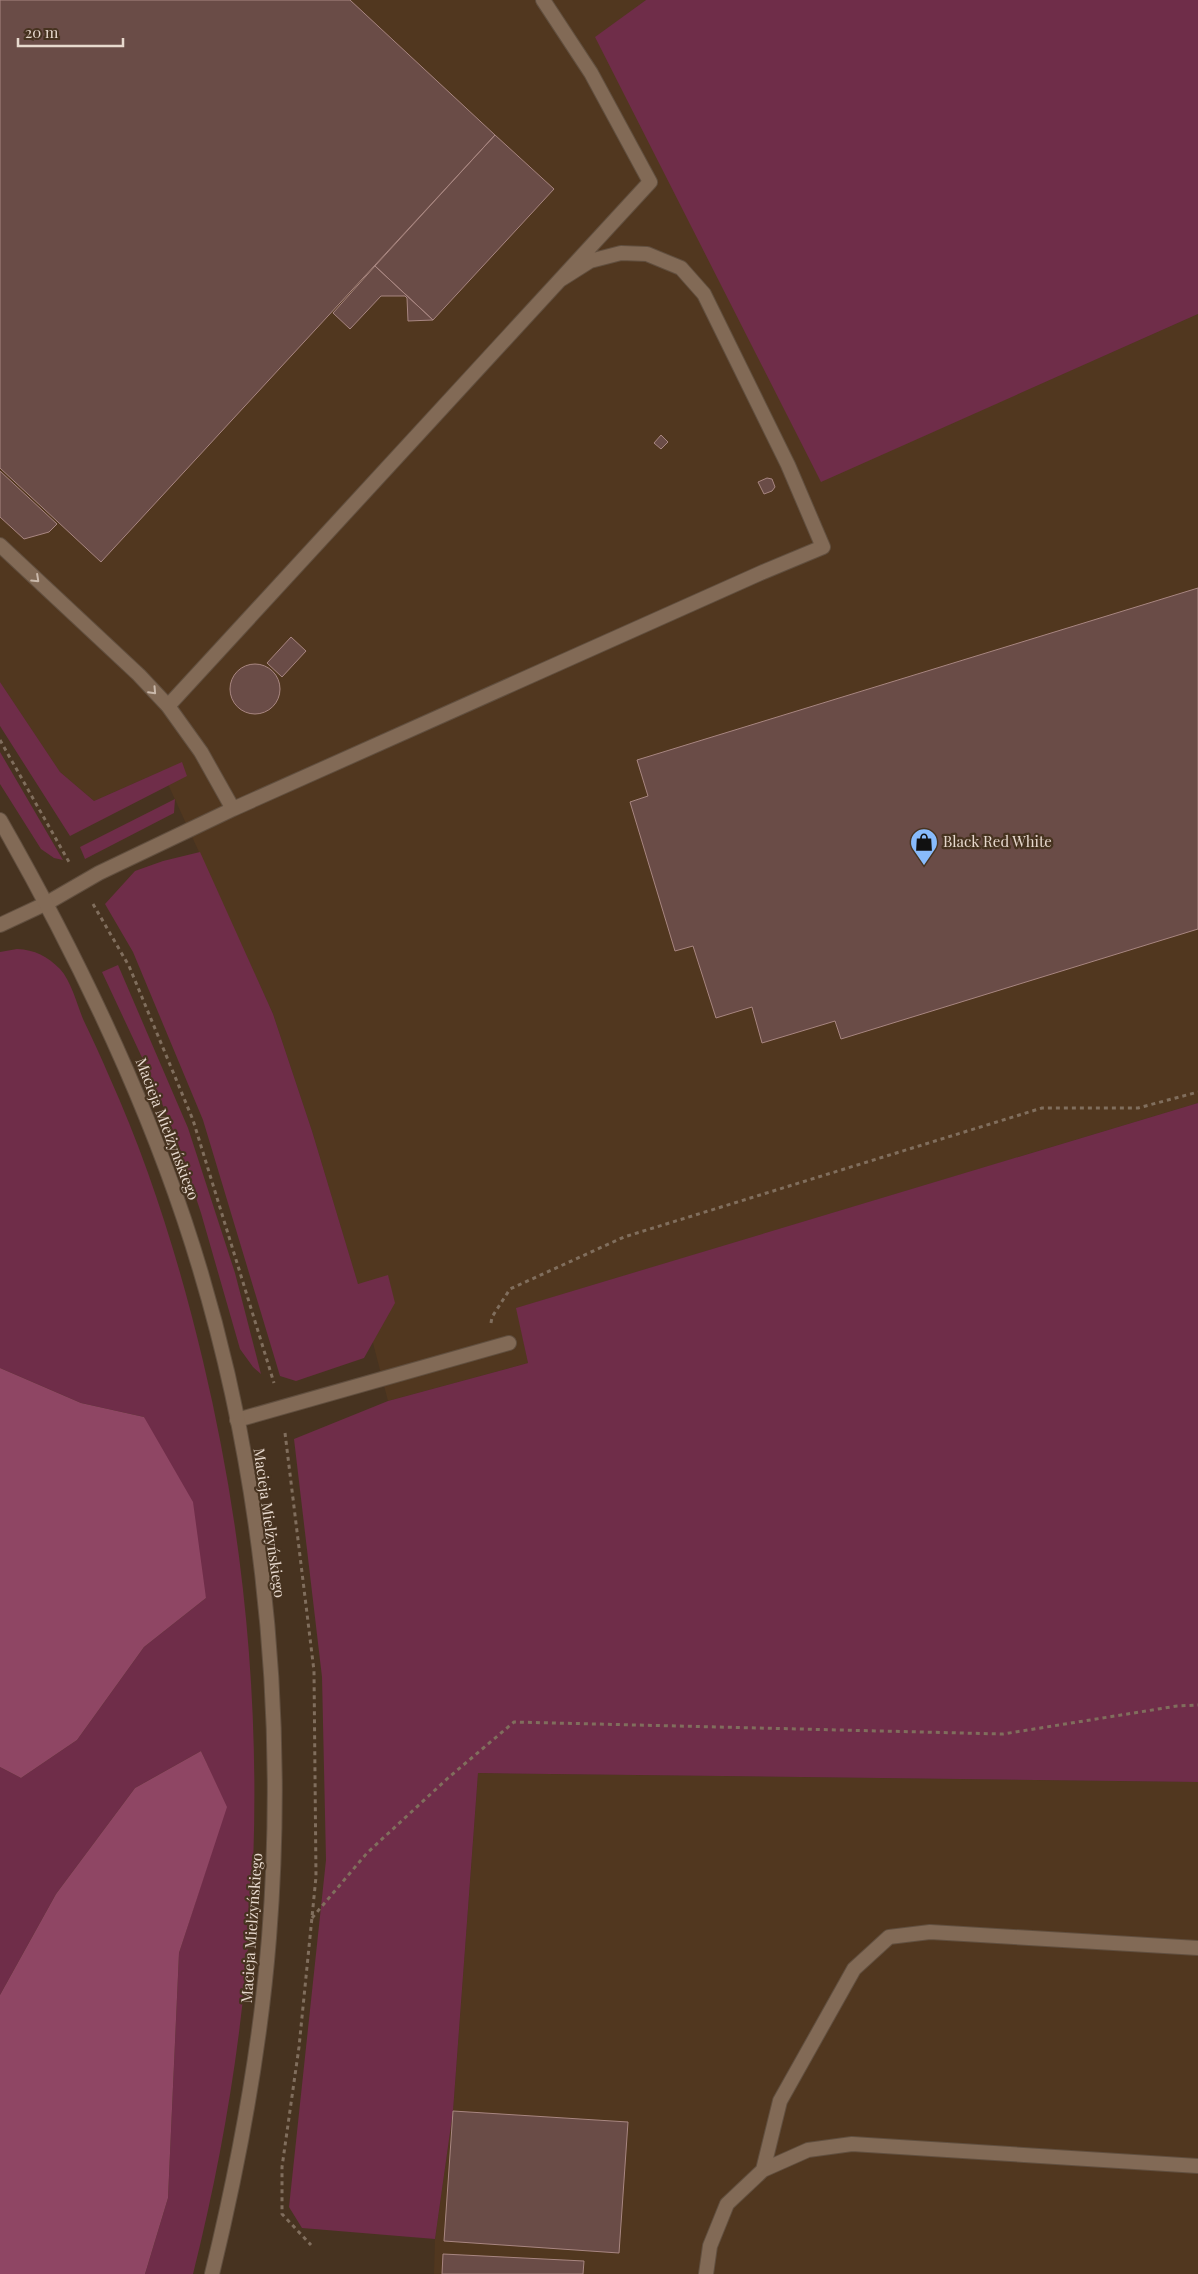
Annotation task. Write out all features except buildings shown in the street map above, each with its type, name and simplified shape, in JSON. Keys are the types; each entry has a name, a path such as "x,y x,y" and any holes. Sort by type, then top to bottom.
{"street":[{"path":"168,706 650,182 591,73 543,0"},
{"path":"0,924 47,903 99,873 233,809 763,572 824,547 788,465 704,294 681,268 647,254 621,253 590,261 560,280"},
{"path":"0,546 139,675 168,706 201,752 233,809"},
{"name":"Macieja Mielżyńskiego","path":"0,820 47,903 113,1036 151,1127 184,1220 211,1312 237,1420 258,1544 270,1661 274,1756 274,1849 270,1937 260,2027 246,2121 213,2274"},
{"path":"237,1420 509,1344"},
{"path":"763,2170 780,2101 854,1969 890,1937 930,1932 1198,1948"},
{"path":"706,2274 710,2246 727,2204 763,2170 808,2150 852,2144 1198,2166"},
{"path":"213,2274 218,2274"}],"path":[{"path":"485,1350 492,1317 510,1289 624,1237 1042,1108 1138,1108 1198,1092"},
{"path":"310,2245 282,2214 282,2167 299,2047 312,1918 367,1853 448,1778 514,1722 1003,1734 1177,1706 1198,1705"}],"shaded area":[{"path":"0,0 646,0 596,37 821,481 1198,314 1198,1103 517,1308 528,1363 388,1401 358,1285 312,1131 273,1014 162,771 94,801 60,772 0,682"},
{"path":"646,0 1198,0 1198,314 821,482 595,37"},
{"path":"0,682 60,772 94,801 182,762 187,776 70,836 0,726"},
{"path":"0,752 63,860 54,858 41,849 0,784"},
{"path":"175,799 174,813 85,859 80,847"},
{"path":"200,852 273,1014 312,1131 358,1284 388,1275 395,1303 364,1358 296,1381 280,1376 203,1120 133,952 105,904 135,871 163,861"},
{"path":"17,949 35,952 45,957 64,974 124,1110 151,1181 174,1252 203,1361 227,1476 243,1590 252,1704 254,1818 249,1932 237,2045 219,2160 193,2274 145,2274 168,2198 179,1953 226,1807 201,1751 135,1788 56,1894 0,1995 0,1767 21,1778 77,1740 144,1647 206,1598 144,1417 81,1403 0,1368 0,952"},
{"path":"118,965 188,1128 235,1273 261,1374 253,1367 240,1349 201,1213 178,1143 153,1081 102,972"},
{"path":"1198,1103 1198,1782 478,1773 453,2111 435,2239 302,2228 289,2207 326,1860 322,1677 294,1439 388,1401 528,1363 516,1308"},
{"path":"0,1368 81,1403 144,1417 193,1502 206,1598 144,1647 77,1740 21,1778 0,1767"},
{"path":"201,1751 227,1807 179,1953 168,2198 145,2274 0,2274 0,1995 56,1894 135,1788"},
{"path":"478,1773 1198,1782 1198,2274 434,2274 435,2239 453,2111"}],"place":[{"name":"Black Red White","path":"924,866"}]}
